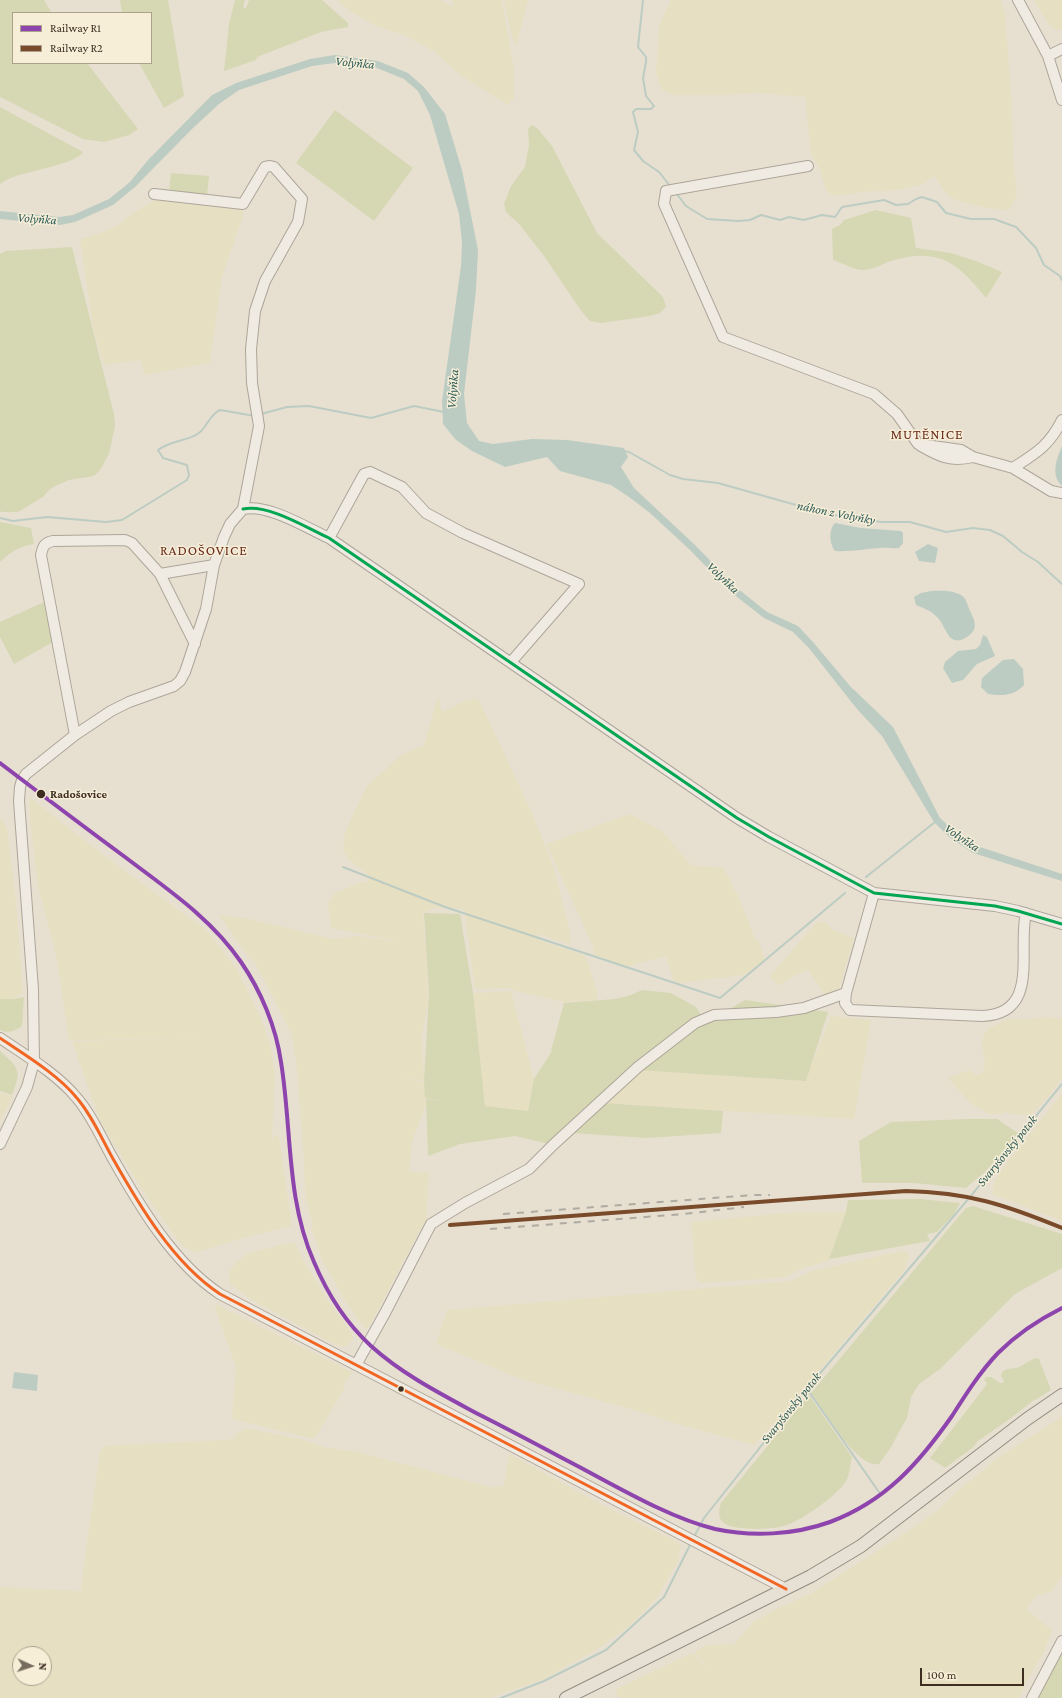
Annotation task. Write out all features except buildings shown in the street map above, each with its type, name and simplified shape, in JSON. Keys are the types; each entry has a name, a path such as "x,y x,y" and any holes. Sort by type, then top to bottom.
{"main road":[{"path":"566,1698 786,1589 846,1556 1027,1419 1062,1395"}],"street":[{"path":"1018,0 1048,56 1062,100"},
{"path":"1048,56 1062,49"},
{"path":"0,1144 27,1087 34,1062 33,989 19,801 22,780 30,770 75,735 111,711 129,702 174,686 180,681 195,644 206,609 214,565 224,537 230,524 243,509 259,426 252,383 251,356 255,311 265,281 298,222 302,199 274,167 270,166 265,167 243,204 154,194"},
{"path":"808,166 666,191 664,204 723,337 874,394 897,414 918,444 961,450 973,457 1013,468 1051,491 1062,493"},
{"path":"1013,468 1042,449 1055,435 1062,420"},
{"path":"329,538 364,474 370,472 402,487 426,513 463,533 579,584 511,662"},
{"path":"243,509 252,507 268,510 329,538 737,818 769,837 874,893 963,901 995,906 1026,913 1062,924"},
{"path":"75,735 41,555 43,547 46,543 53,541 125,540 132,543 160,574 195,644"},
{"path":"160,574 214,565"},
{"path":"874,893 846,993 845,1003 850,1010 982,1016 996,1014 1003,1011 1015,1002 1022,988 1024,976 1023,926 1026,913"},
{"path":"356,1365 385,1314 431,1224 465,1203 529,1169 638,1067 695,1023 714,1016 776,1012 804,1008 846,993"},
{"path":"0,1038 61,1082 76,1097 89,1116 134,1197 154,1225 190,1270 220,1294 786,1589"},
{"path":"1032,1698 1062,1641"}],"shaded area":[{"path":"337,0 441,0 453,7 452,0 502,0 514,71 514,98 508,105 460,75 435,52 404,35 376,26 350,11"},
{"path":"504,0 528,0 517,43 514,43 512,37"},
{"path":"671,0 1001,0 1005,14 1012,106 1013,156 1017,194 1011,208 1007,210 987,208 955,200 946,193 933,174 933,176 923,184 898,190 861,192 839,196 830,194 825,188 820,169 811,155 805,97 758,93 726,95 673,95 661,89 656,73 659,25"},
{"path":"1034,0 1062,0 1062,29 1056,30 1049,25"},
{"path":"155,200 242,210 243,216 222,277 210,363 144,375 141,360 104,365 93,328 80,239 101,233 118,225 133,213"},
{"path":"438,696 442,712 466,700 477,699 480,702 533,815 553,865 571,937 570,944 537,934 539,940 584,955 589,965 597,993 597,1000 564,1002 511,990 511,988 475,989 464,909 435,908 423,913 426,945 428,1002 422,1035 424,1081 390,1075 424,1082 426,1104 412,1142 409,1169 410,1172 429,1172 426,1222 419,1232 366,1330 347,1304 322,1260 311,1226 313,1226 305,1194 304,1160 296,1059 291,1033 254,961 251,960 219,915 245,918 334,939 358,936 408,943 331,928 328,904 335,893 361,882 366,882 371,877 347,858 343,849 345,832 367,786 400,756 424,745"},
{"path":"29,797 102,854 206,930 237,969 260,1016 270,1044 275,1075 272,1138 276,1135 279,1137 292,1226 243,1238 195,1253 180,1244 141,1188 100,1121 72,1041 228,1038 69,1040 56,955 38,887 30,821"},
{"path":"630,814 662,831 691,865 724,868 741,902 755,939 758,939 765,960 744,975 678,983 674,981 666,956 625,967 594,954 593,946 546,844"},
{"path":"0,818 7,828 16,901 23,993 14,999 0,999"},
{"path":"820,921 825,922 833,930 854,938 838,992 826,996 808,970 795,975 780,985 774,982 770,976 815,924"},
{"path":"511,991 534,1079 528,1111 485,1106 473,993"},
{"path":"831,1016 871,1020 854,1119 603,1103 637,1070 805,1081"},
{"path":"1046,1017 1062,1019 1062,1078 1049,1096 1031,1115 1008,1114 1006,1111 1002,1114 990,1114 970,1103 948,1078 969,1070 977,1075 983,1072 985,1064 982,1045 983,1037 986,1031 990,1028 1007,1019 1031,1019"},
{"path":"0,1093 13,1096 0,1121"},
{"path":"1062,1093 1062,1221 992,1194 994,1182 1000,1172"},
{"path":"797,1212 846,1212 828,1261 800,1269 788,1276 779,1278 699,1283 696,1277 691,1222"},
{"path":"294,1242 307,1267 327,1299 352,1334 353,1339 347,1346 341,1346 330,1342 252,1300 230,1284 229,1272 236,1262 249,1253"},
{"path":"901,1251 906,1252 909,1256 903,1272 807,1387 754,1445 674,1423 628,1408 521,1379 436,1344 447,1310 791,1281 812,1271"},
{"path":"217,1305 352,1372 344,1385 344,1389 314,1439 232,1419 236,1367 215,1308"},
{"path":"1062,1417 1062,1575 1052,1591 1036,1596 1026,1609 1052,1630 1043,1654 1026,1682 1019,1698 619,1698 615,1690 692,1653 711,1671 695,1653 698,1650 707,1645 734,1644 753,1622 810,1594 896,1539 937,1511 963,1486 983,1471 994,1460"},
{"path":"247,1428 304,1440 324,1447 358,1452 490,1487 500,1487 504,1485 509,1454 606,1507 676,1541 681,1545 678,1561 657,1598 627,1628 596,1650 542,1680 492,1698 0,1698 0,1587 81,1591 100,1452 105,1446 227,1440 233,1438 233,1443 235,1434"}],"green space":[{"path":"0,0 44,0 51,12 12,12 12,64 88,64 138,129 129,135 104,142 83,139 0,97"},
{"path":"120,0 168,0 184,96 164,108 140,64 152,64 152,12 122,12"},
{"path":"235,0 245,0 243,7 246,8 249,0 322,0 348,23 348,27 321,32 257,57 256,60 224,71 229,24"},
{"path":"0,107 83,152 79,156 62,164 12,177 0,184"},
{"path":"335,110 413,168 374,221 296,163"},
{"path":"532,125 538,129 552,146 597,233 663,297 666,307 660,313 650,316 601,323 590,321 582,312 544,256 519,224 506,212 504,204 511,186 525,167 529,145 528,129"},
{"path":"171,173 209,176 207,195 169,191"},
{"path":"876,210 911,218 916,248 951,253 976,261 1002,272 986,298 967,276 947,261 936,257 910,257 894,260 871,269 862,270 833,260 832,229 840,225 844,220"},
{"path":"72,247 114,414 115,426 109,454 100,470 94,476 69,480 57,485 50,489 43,497 18,512 2,512 0,511 0,254 6,251"},
{"path":"0,522 31,528 34,544 24,546 16,550 0,562"},
{"path":"44,602 53,642 14,664 0,637 0,622"},
{"path":"424,913 460,914 473,993 485,1106 528,1111 534,1079 552,1051 564,1003 615,999 631,995 642,990 671,993 696,1007 703,1018 553,1145 515,1136 460,1144 428,1156 426,1099 443,1101 425,1098 424,1081 429,993"},
{"path":"24,997 22,1026 6,1032 0,1030 0,999"},
{"path":"745,1000 828,1012 806,1081 637,1070 670,1043"},
{"path":"0,1051 17,1070 17,1080 12,1095 0,1091"},
{"path":"603,1103 723,1111 721,1133 647,1138 572,1133"},
{"path":"997,1119 1018,1133 986,1171 966,1188 915,1183 862,1183 859,1141 891,1122"},
{"path":"920,1199 960,1203 954,1214 937,1232 927,1234 930,1241 829,1259 846,1212 848,1200"},
{"path":"973,1206 1062,1234 1062,1268 1015,1294 940,1369 919,1384 911,1397 907,1418 891,1447 879,1464 870,1463 851,1448 832,1424 811,1393 966,1208"},
{"path":"1035,1358 1039,1359 1051,1390 1034,1400 978,1441 972,1448 945,1468 930,1458 987,1384 984,1380 986,1377 991,1377 1000,1383 1003,1383 1004,1381 1001,1376 1002,1372 1007,1369 1017,1368"},
{"path":"809,1395 852,1457 846,1481 842,1487 828,1500 801,1518 787,1525 774,1528 755,1529 729,1526 724,1523 719,1516 721,1503"},
{"path":"1062,1650 1062,1698 1038,1698"}],"water":[{"name":"Volyňka","path":"335,55 378,61 408,73 424,87 445,114 462,170 478,250 476,290 464,394 467,423 479,441 493,444 532,439 567,440 624,448 628,457 621,467 634,488 695,545 737,588 767,612 798,626 850,686 893,727 940,818 954,831 977,846 1062,874 1062,881 973,853 949,837 934,822 882,736 857,709 808,647 793,632 764,618 732,593 690,550 650,513 629,497 611,485 560,471 547,457 505,467 472,451 456,440 443,424 442,401 461,266 462,242 459,214 430,115 418,91 404,79 377,68 335,63 312,66 239,90 219,104 135,187 113,205 75,222 60,225 0,219 0,211 59,217 73,215 109,199 130,182 148,160 212,95 236,83 310,59"},
{"path":"1062,446 1062,486 1058,482 1055,472"},
{"path":"835,523 861,528 901,531 903,533 903,543 899,548 835,551 830,537 831,529"},
{"path":"928,544 938,548 935,563 919,561 915,552"},
{"path":"931,591 950,591 960,594 964,598 967,602 975,625 975,628 971,634 961,640 952,639 935,615 916,605 914,597 921,593"},
{"path":"983,635 987,637 995,656 977,664 963,680 952,683 943,668 945,662 958,651 976,649 980,645"},
{"path":"1014,659 1023,669 1024,685 1020,689 1008,694 988,694 981,687 982,678 1003,660"},
{"path":"14,1372 38,1375 37,1391 12,1388"}],"waterway":[{"path":"643,0 638,47 646,57 643,78 646,96 654,106 651,109 636,109 633,112 638,132 634,150 643,161 659,172 670,186"},
{"path":"676,193 686,206 707,219 738,221 750,220 761,215 780,220 789,217 804,220 822,215 835,217 842,207 884,200 896,205 908,204 922,197 937,202 946,213 971,219 994,219 1016,227 1036,248 1044,265 1060,276 1062,280"},
{"name":"Volyňka","path":"261,414 287,407 309,406 371,418 414,406 444,412"},
{"path":"0,518 13,521 47,517 106,522 122,520 187,480 189,475 187,465 163,458 158,450 168,444 195,436 211,417 220,410 255,416"},
{"name":"náhon z Volyňky","path":"623,451 629,452 670,475 683,479 718,483 828,514 881,522 910,522 946,532 973,528 990,530 1003,536 1022,552 1038,562 1062,584"},
{"path":"866,877 935,822"},
{"path":"343,867 445,907 720,998 845,893"},
{"name":"Svaryšovský potok","path":"694,1537 704,1518 800,1397 970,1197 1062,1084"},
{"path":"807,1389 881,1495"},
{"name":"Svaryšovský potok","path":"501,1698 544,1681 606,1650 664,1597 691,1543"}],"railway":[{"path":"450,1225 906,1191 948,1194 986,1201 1004,1206 1062,1228"},
{"path":"503,1214 753,1195 770,1195"},
{"path":"490,1229 684,1214 744,1207"}],"rail line":[{"name":"R1","path":"0,763 188,905 229,946 248,973 267,1010 279,1049 294,1189 305,1238 325,1285 353,1328 383,1356 421,1382 448,1398 639,1499 696,1524 729,1532 758,1534 802,1530 830,1522 850,1513 885,1492 914,1465 940,1433 979,1375 998,1353 1028,1328 1062,1308"},
{"name":"R2","path":"450,1225 906,1191 948,1194 986,1201 1004,1206 1062,1228"}],"transit line":[{"path":"243,509 253,508 275,513 329,538 737,818 769,837 874,893 995,906 1062,924"},
{"path":"0,1038 60,1080 76,1097 91,1118 112,1157 158,1232 187,1266 220,1294 786,1589"}],"place":[{"name":"Radošovice","path":"41,794"}],"district":[{"name":"MUTĚNICE","path":"927,435"},
{"name":"RADOŠOVICE","path":"204,551"}]}
